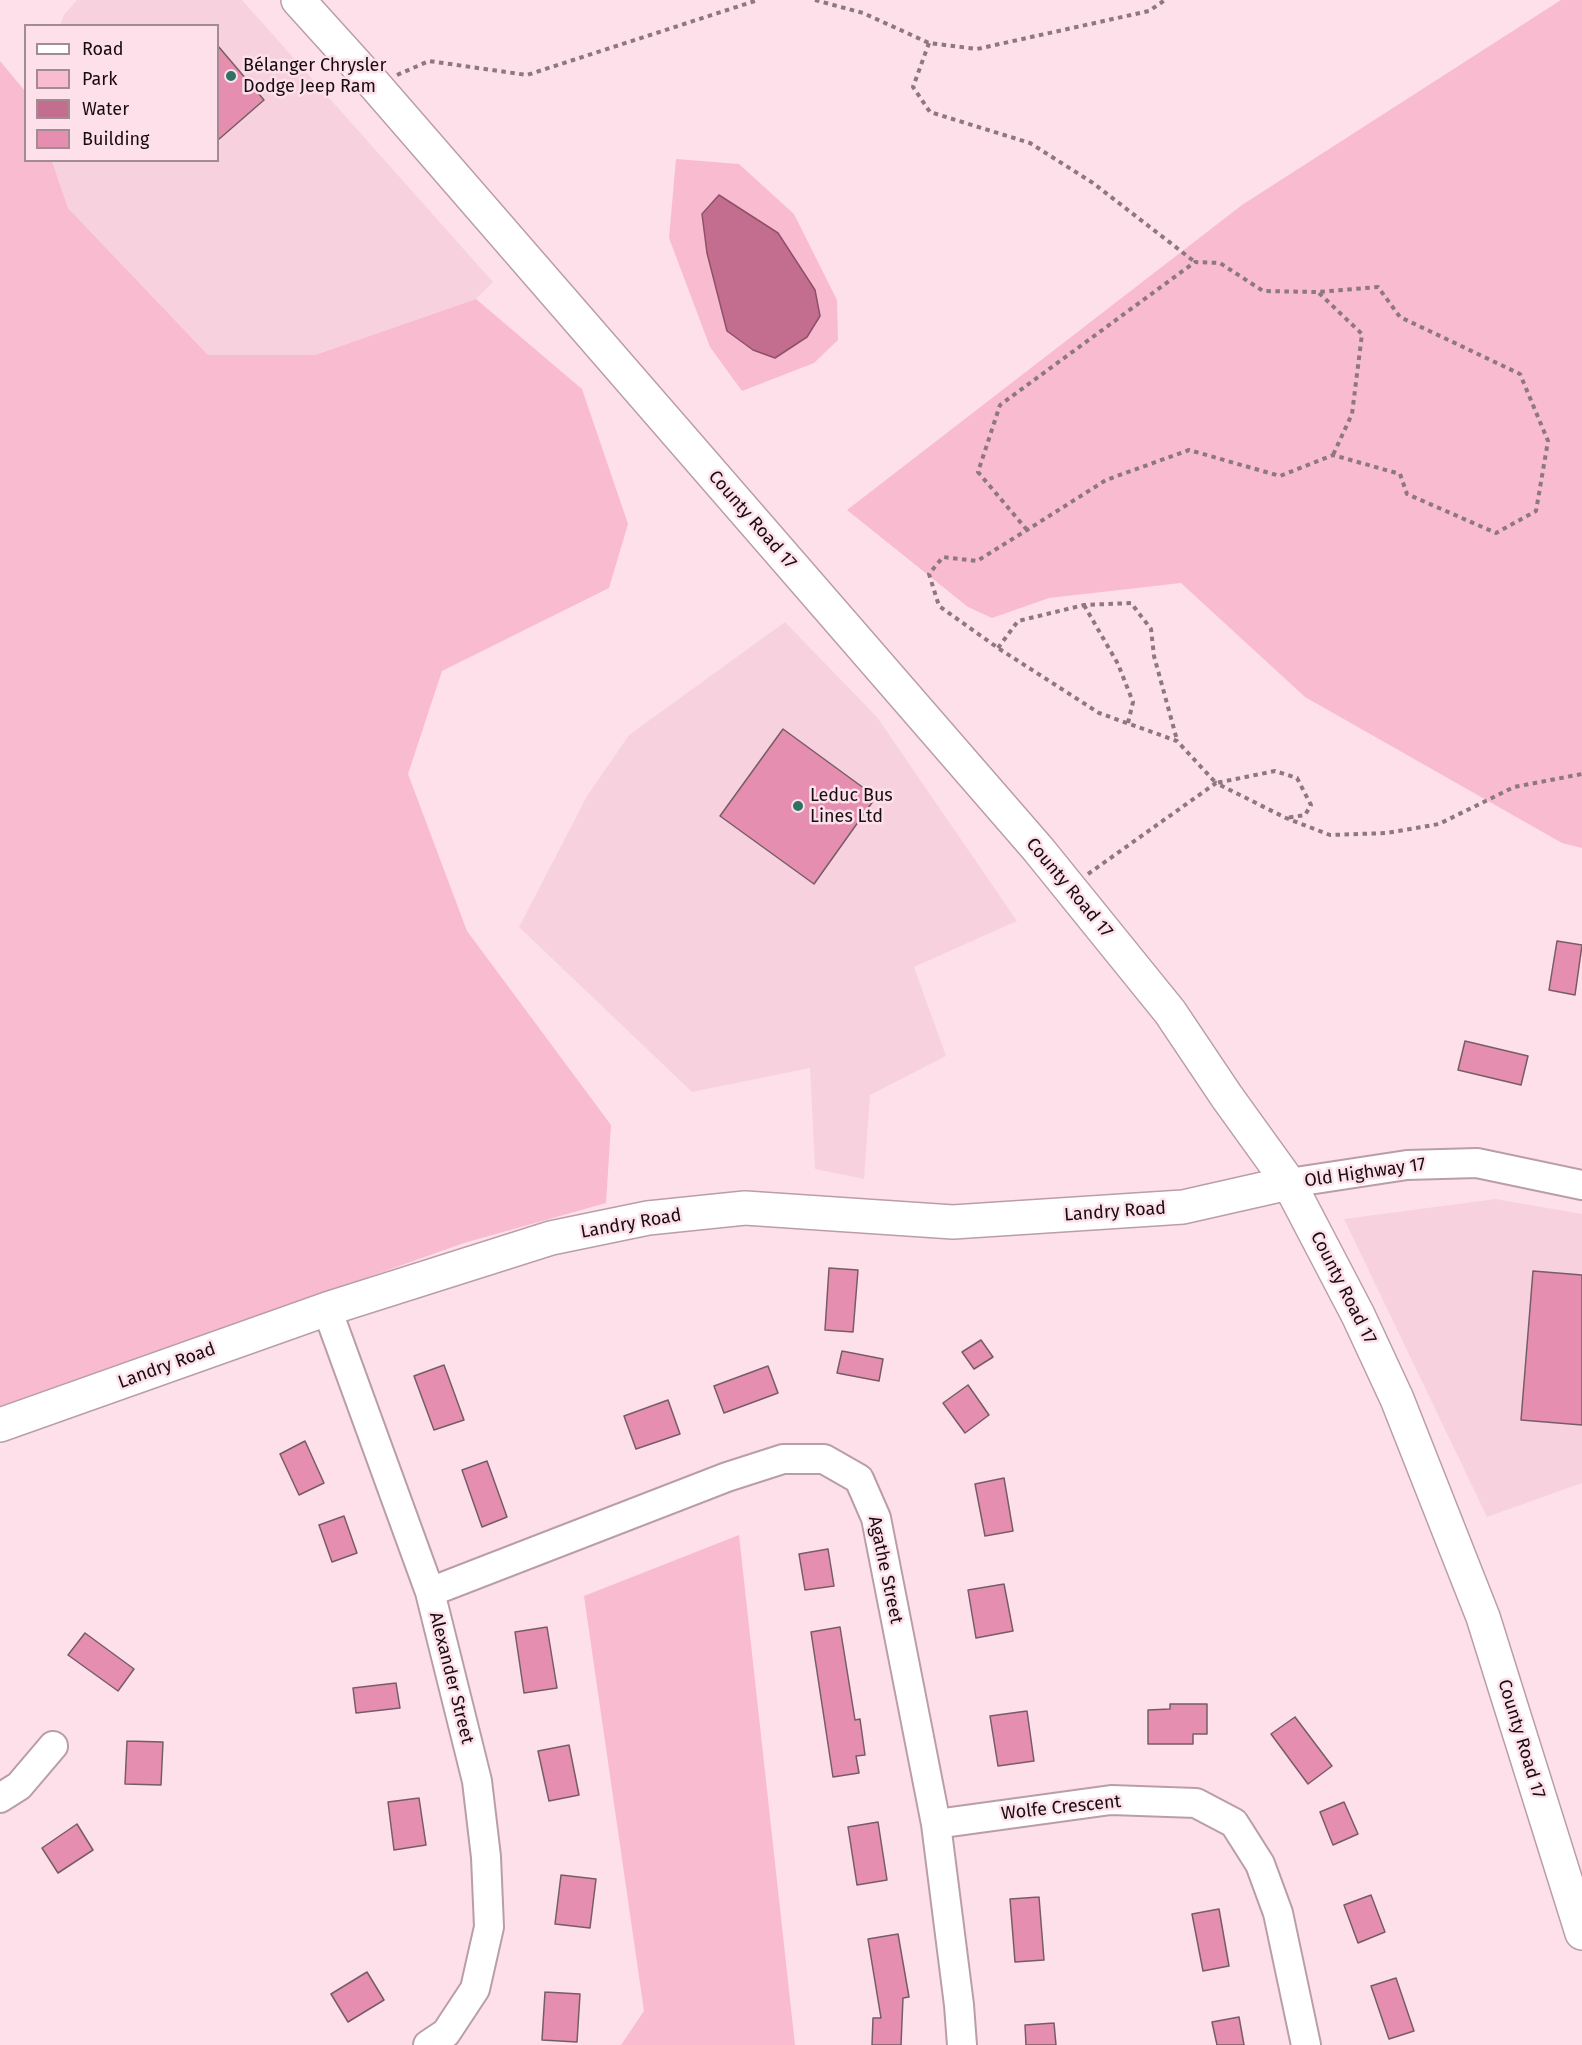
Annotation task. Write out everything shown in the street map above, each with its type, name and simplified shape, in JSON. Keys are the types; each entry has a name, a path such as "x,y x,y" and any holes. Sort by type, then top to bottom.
{"main road":[{"name":"County Road 17","path":"298,0 374,84 1070,887 1170,1012 1289,1184 1358,1314 1397,1399 1483,1617 1582,1933"},
{"name":"Landry Road","path":"0,1425 327,1309 551,1238 648,1218 745,1208 964,1221 1183,1207 1289,1184"}],"street":[{"name":"Old Highway 17","path":"1289,1184 1407,1165 1477,1163 1582,1185"},
{"name":"Alexander Street","path":"327,1309 430,1592 477,1781 486,1857 489,1928 475,1989 446,2033 428,2045"},
{"name":"Agathe Street","path":"430,1592 727,1477 783,1459 824,1459 859,1479 876,1518 936,1824 962,2045"},
{"path":"0,1798 20,1786 53,1746"},
{"name":"Wolfe Crescent","path":"936,1824 1111,1800 1196,1803 1234,1823 1260,1864 1278,1913 1306,2045"}],"path":[{"path":"374,84 429,61 527,75 758,0"},
{"path":"815,0 863,13 929,43 977,49 1149,11 1165,0"},
{"path":"929,43 913,87 930,112 1030,143 1093,183 1195,262 1220,263 1263,291 1318,292 1378,287 1400,317 1520,374 1548,441 1536,511 1496,533 1407,494 1400,474 1334,455 1280,476 1190,450 1106,480 977,561 943,557 929,574 939,606 998,648 1099,713 1177,741 1216,783 1286,818 1330,835 1387,834 1438,824 1514,787 1582,774"},
{"path":"1027,530 978,472 1000,405 1195,262"},
{"path":"1318,292 1362,334 1352,414 1334,455"},
{"path":"998,648 1018,621 1084,605 1131,603 1151,629 1154,656 1177,741"},
{"path":"1084,605 1118,663 1133,702 1128,723"},
{"path":"1070,887 1216,783 1275,771 1297,778 1311,805 1305,815 1286,818"}],"shaded area":[{"path":"77,0 242,0 493,282 476,299 315,355 208,355 68,208 52,162 219,162 219,24 60,24 64,15"},
{"path":"785,622 877,717 1017,921 914,967 946,1056 870,1095 864,1179 815,1169 810,1068 692,1092 519,927 587,796 629,735"},
{"path":"1496,1199 1582,1214 1582,1483 1487,1517 1344,1219"}],"green space":[{"path":"1561,0 1582,0 1582,848 1562,843 1305,697 1181,583 1049,598 992,618 968,607 847,510 1242,205"},
{"path":"0,61 24,90 24,162 52,162 68,208 208,355 315,355 476,299 582,389 628,524 609,588 442,671 408,774 467,931 611,1125 606,1203 464,1243 0,1408"},
{"path":"676,159 739,164 794,214 837,300 838,340 814,363 742,391 710,347 669,238"},
{"path":"739,1535 795,2045 621,2045 644,2011 584,1596"}],"water":[{"path":"719,195 778,233 815,290 820,316 807,337 775,358 753,350 727,331 707,253 702,214"}],"building":[{"name":"Bélanger Chrysler Dodge Jeep Ram","path":"219,47 264,100 219,139"},
{"name":"Leduc Bus Lines Ltd","path":"783,729 876,797 814,884 720,816"},
{"path":"1557,941 1582,945 1575,995 1549,990"},
{"path":"1465,1041 1528,1056 1521,1085 1458,1070"},
{"path":"829,1268 858,1270 853,1332 825,1330"},
{"path":"1533,1271 1582,1275 1582,1425 1521,1420"},
{"path":"981,1340 993,1357 974,1369 962,1352"},
{"path":"842,1351 883,1359 879,1381 837,1373"},
{"path":"444,1365 464,1420 434,1430 414,1376"},
{"path":"768,1366 778,1393 724,1413 714,1386"},
{"path":"968,1385 989,1415 965,1433 943,1403"},
{"path":"668,1400 680,1434 636,1449 624,1416"},
{"path":"305,1441 324,1483 299,1495 280,1454"},
{"path":"487,1461 507,1517 482,1527 462,1470"},
{"path":"1004,1478 1013,1531 985,1536 975,1484"},
{"path":"344,1516 357,1553 332,1562 319,1525"},
{"path":"828,1549 834,1586 805,1590 799,1554"},
{"path":"1004,1584 1013,1631 976,1638 968,1590"},
{"path":"547,1627 557,1688 524,1693 515,1632"},
{"path":"840,1627 855,1720 860,1719 865,1755 856,1756 859,1773 833,1777 811,1632"},
{"path":"85,1633 134,1669 118,1691 68,1655"},
{"path":"396,1683 400,1708 356,1713 353,1688"},
{"path":"1170,1704 1207,1704 1207,1734 1193,1734 1193,1744 1148,1744 1148,1710 1170,1709"},
{"path":"1027,1711 1034,1761 998,1766 990,1716"},
{"path":"1295,1717 1332,1766 1308,1784 1271,1734"},
{"path":"127,1741 163,1742 161,1785 125,1784"},
{"path":"569,1745 579,1795 549,1801 538,1751"},
{"path":"419,1798 426,1845 394,1850 388,1802"},
{"path":"1344,1802 1358,1834 1333,1845 1320,1812"},
{"path":"878,1822 887,1880 857,1885 848,1827"},
{"path":"77,1824 93,1850 58,1873 42,1848"},
{"path":"561,1875 596,1879 590,1928 555,1924"},
{"path":"1371,1895 1385,1932 1358,1943 1344,1905"},
{"path":"1039,1897 1044,1960 1015,1962 1010,1899"},
{"path":"1219,1909 1229,1966 1203,1971 1192,1914"},
{"path":"898,1934 909,1997 903,1998 901,2045 872,2045 873,2018 881,2018 868,1939"},
{"path":"367,1972 384,2000 348,2022 331,1994"},
{"path":"1396,1978 1414,2031 1389,2039 1371,1986"},
{"path":"545,1992 580,1994 577,2042 542,2040"},
{"path":"1239,2017 1244,2045 1217,2045 1212,2022"},
{"path":"1054,2023 1056,2045 1026,2045 1025,2025"}],"place":[{"name":"Bélanger Chrysler Dodge Jeep Ram","path":"231,76"},
{"name":"Leduc Bus Lines Ltd","path":"798,806"}]}
